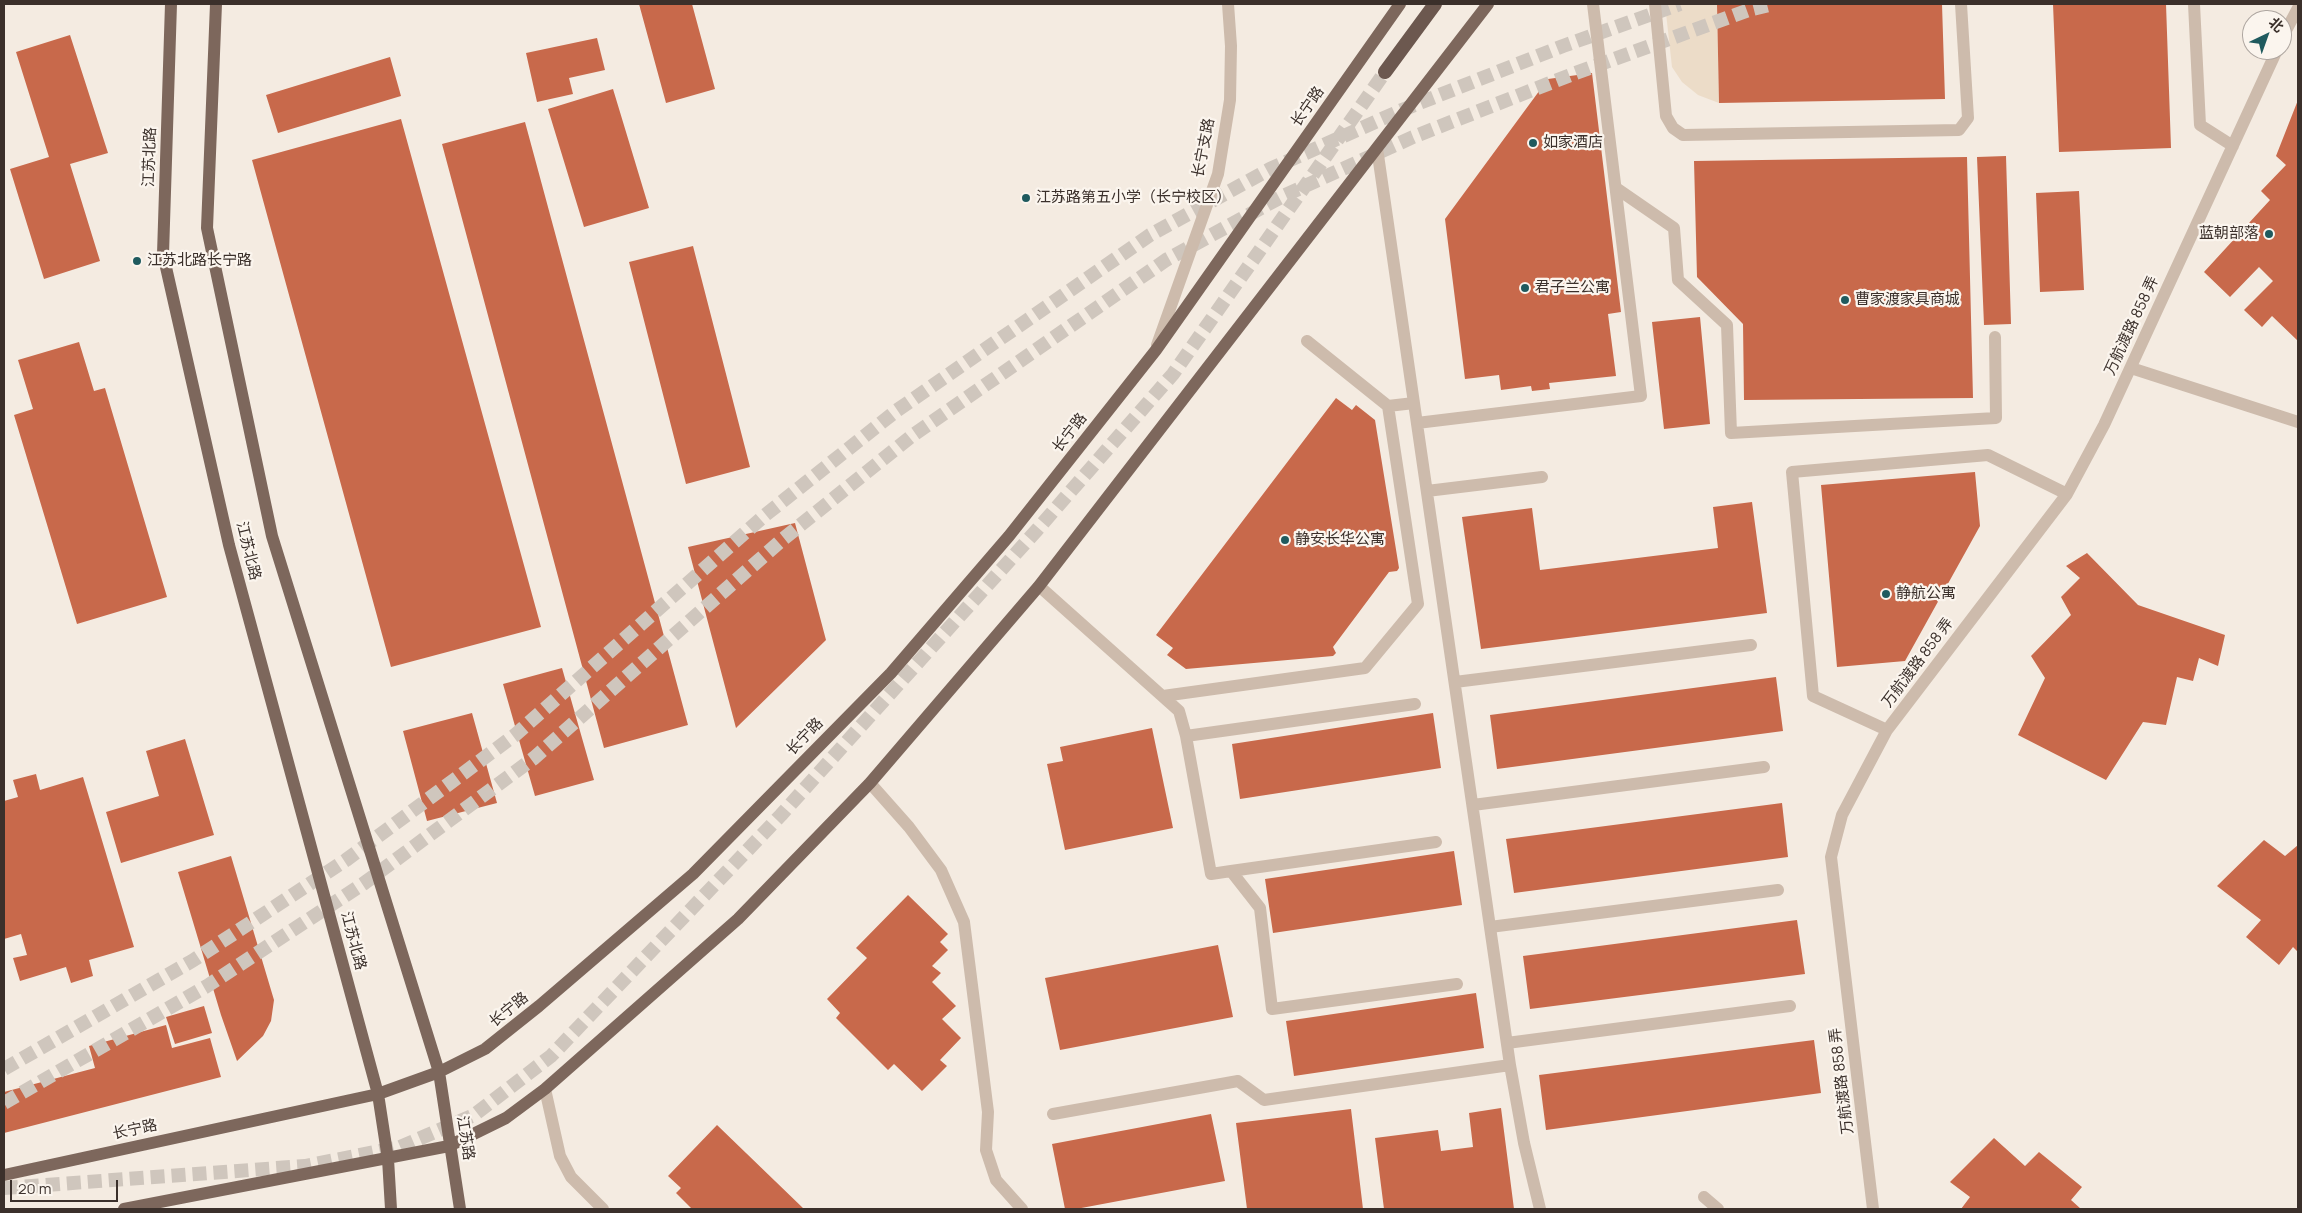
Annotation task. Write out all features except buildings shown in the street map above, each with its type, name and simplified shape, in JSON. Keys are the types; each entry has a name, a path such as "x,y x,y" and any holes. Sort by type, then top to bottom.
{"highway":[{"path":"1386,72 1435,4"}],"main road":[{"name":"江苏北路","path":"171,4 163,254 229,545 378,1094"},
{"name":"江苏北路","path":"216,4 207,228 272,536 439,1072"},
{"name":"长宁路","path":"4,1174 378,1094 439,1072 486,1049 700,867 891,673 1009,536 1156,350 1400,4"},
{"path":"124,1209 449,1146 506,1118 545,1089 738,919 870,783 1039,586 1488,4"},
{"name":"江苏路","path":"439,1072 460,1209"},
{"path":"378,1094 388,1159 391,1209"}],"street":[{"name":"长宁支路","path":"1156,350 1218,174 1230,100 1231,46 1228,4"},
{"path":"1417,423 1641,396 1593,4"},
{"path":"1655,4 1666,116 1673,128 1683,135 1959,130 1968,118 1962,4"},
{"path":"2194,4 2200,125 2233,146"},
{"path":"2292,19 2298,8"},
{"name":"万航渡路 858 弄","path":"1873,1209 1831,857 1842,815 1887,730 2067,494 2104,425 2131,368 2272,60"},
{"path":"1377,148 1510,1065 1524,1142 1540,1209"},
{"path":"1616,188 1674,228 1678,280 1727,326 1731,433 1996,418 1995,337"},
{"path":"1163,696 1366,668 1418,604 1388,406 1307,341"},
{"path":"2131,368 2298,422"},
{"path":"1388,406 1414,403"},
{"path":"1887,730 1813,696 1792,472 1988,455 2067,494"},
{"path":"1427,491 1542,477"},
{"path":"1039,586 1178,711 1186,736 1211,874 1436,842"},
{"path":"1455,682 1751,645"},
{"path":"1186,736 1415,704"},
{"path":"1473,805 1764,767"},
{"path":"870,783 909,827 941,870 964,922 988,1112 986,1150 996,1180 1022,1209"},
{"path":"1231,871 1260,908 1272,1010 1457,984"},
{"path":"1490,927 1778,890"},
{"path":"1508,1043 1790,1006"},
{"path":"1053,1114 1238,1081 1264,1100 1510,1065"},
{"path":"545,1089 560,1156 571,1177 603,1209"},
{"path":"1704,1197 1718,1209"}],"shaded area":[{"path":"1665,4 1717,4 1719,103 1698,95 1682,82 1672,67"}],"tunnel":[{"path":"4,1069 192,961 346,860 515,735 764,516 896,411 1150,235 1270,169 1402,110 1563,46 1680,4"},
{"path":"4,1103 207,986 363,884 534,758 783,539 913,435 1166,260 1283,196 1413,137 1573,74 1749,10 1773,4"},
{"path":"4,1188 305,1166 400,1147 474,1115 551,1056 781,815 1036,531 1173,374 1385,72"}],"place":[{"name":"如家酒店","path":"1533,143"},
{"name":"江苏路第五小学（长宁校区）","path":"1026,198"},
{"name":"蓝朝部落","path":"2269,234"},
{"name":"江苏北路长宁路","path":"137,261"},
{"name":"君子兰公寓","path":"1525,288"},
{"name":"曹家渡家具商城","path":"1845,300"},
{"name":"静安长华公寓","path":"1285,540"},
{"name":"静航公寓","path":"1886,594"}]}
